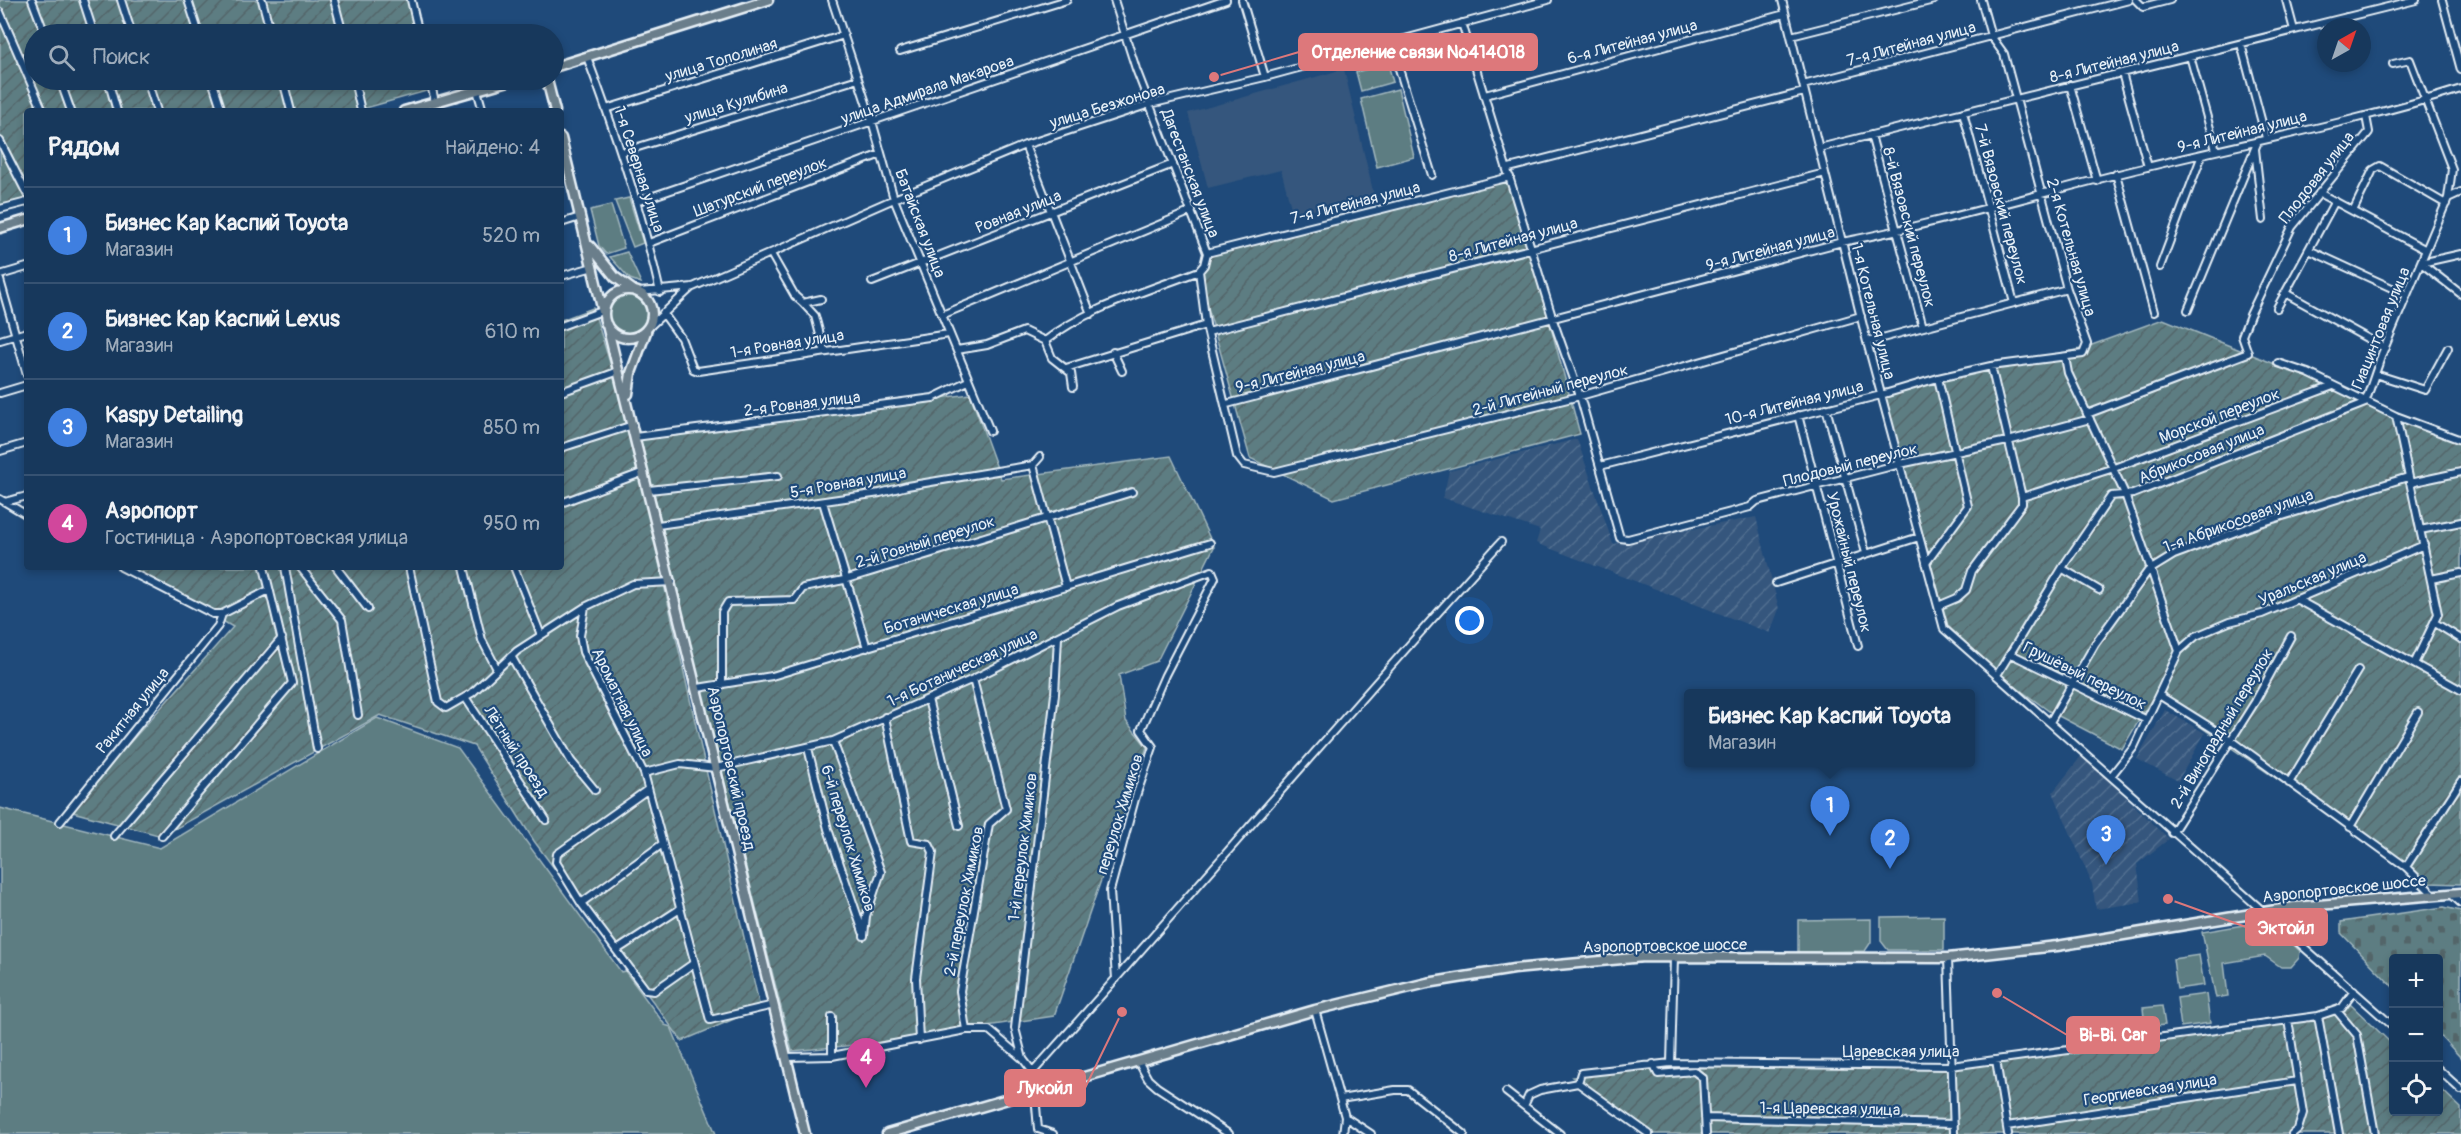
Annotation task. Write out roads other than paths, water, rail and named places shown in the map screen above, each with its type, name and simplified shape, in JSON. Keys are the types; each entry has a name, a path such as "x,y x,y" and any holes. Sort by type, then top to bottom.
{"main road":[{"path":"564,64 768,0"},
{"path":"414,108 477,90"},
{"path":"550,90 554,108"},
{"path":"564,150 585,238 607,269 650,303 653,312 631,374 629,409"},
{"path":"0,228 24,221"},
{"name":"Аэропортовский проезд","path":"585,238 672,582 805,1134"},
{"path":"638,292 626,290 610,298 604,317 621,337 640,336 648,329"},
{"name":"Аэропортовское шоссе","path":"887,1134 1315,1010 1427,983 1514,969 1602,960 1674,958 1948,958 2057,946 2265,911 2432,893 2461,892"}],"street":[{"path":"32,0 41,24"},
{"path":"83,0 91,24"},
{"path":"122,0 129,24"},
{"path":"188,0 195,24"},
{"path":"262,0 268,24"},
{"path":"334,0 340,24"},
{"path":"411,0 417,24"},
{"name":"Батайская улица","path":"832,0 872,121 894,199 990,430"},
{"path":"900,51 1067,0"},
{"name":"Дагестанская улица","path":"1114,0 1150,104 1207,253"},
{"name":"улица Адмирала Макарова","path":"636,202 1226,0"},
{"path":"1242,0 1265,78"},
{"name":"улица Безжонова","path":"693,287 894,199 1025,145 1150,104 1265,78 1548,0"},
{"name":"1-я Котельная улица","path":"1782,0 1867,342 1944,629 1997,675"},
{"path":"1791,36 1934,0"},
{"name":"2-я Котельная улица","path":"1981,0 1991,36 2004,54 2067,289 2087,344 2084,354 2065,357"},
{"name":"7-я Литейная улица","path":"1509,168 2129,0"},
{"path":"2136,0 2143,7 2170,0"},
{"path":"2286,0 2294,30"},
{"name":"8-я Литейная улица","path":"1819,148 2416,0"},
{"path":"2442,0 2461,70"},
{"path":"0,12 24,72"},
{"name":"6-я Литейная улица","path":"1485,95 1785,14"},
{"path":"1462,23 1600,466"},
{"name":"улица Тополиная","path":"606,109 844,35"},
{"path":"1391,43 1432,175"},
{"path":"2241,44 2266,138"},
{"path":"2190,56 2216,150"},
{"name":"1-я Северная улица","path":"587,57 621,152 649,243 660,292"},
{"name":"Гиацинтовая улица","path":"2365,403 2385,348 2447,201 2452,169 2410,60 2393,64"},
{"path":"2122,73 2148,167"},
{"name":"улица Кулибина","path":"621,152 858,79"},
{"path":"2070,85 2097,181"},
{"name":"9-я Литейная улица","path":"1227,404 1553,320 1842,242 2043,195 2116,174 2366,116 2461,89"},
{"path":"32,90 42,108"},
{"path":"64,90 71,108"},
{"path":"111,90 116,108"},
{"path":"150,90 156,108"},
{"path":"215,90 221,108"},
{"path":"285,90 290,108"},
{"path":"356,90 360,108"},
{"path":"432,90 435,102"},
{"path":"477,90 482,108"},
{"name":"7-й Вязовский переулок","path":"1963,112 2014,303"},
{"name":"Плодовая улица","path":"2248,353 2242,336 2270,270 2292,226 2369,132 2366,116"},
{"name":"8-й Вязовский переулок","path":"1871,135 1923,327"},
{"path":"0,141 24,189"},
{"path":"2187,310 2258,141"},
{"path":"1025,145 1091,314"},
{"path":"2255,148 2263,220"},
{"name":"Шатурский переулок","path":"649,243 881,154"},
{"path":"2160,267 2202,155"},
{"name":"Ровная улица","path":"872,282 1173,164"},
{"path":"2353,211 2373,170 2380,166 2447,201 2461,192"},
{"name":"8-я Литейная улица","path":"1207,329 1825,173"},
{"path":"2116,174 2154,312"},
{"name":"7-я Литейная улица","path":"1207,253 1510,177"},
{"path":"2319,193 2426,250"},
{"path":"2277,308 2335,201"},
{"path":"0,209 24,203"},
{"path":"942,315 1192,211"},
{"path":"564,222 580,217"},
{"path":"2309,250 2407,295"},
{"path":"1045,341 1061,328 1091,314 1199,271 1204,265 1207,253"},
{"path":"771,254 795,297 815,316 824,350"},
{"name":"Гиацинтовая улица","path":"2421,263 2461,254"},
{"path":"2421,263 2461,294"},
{"path":"564,275 593,267"},
{"path":"0,275 24,268"},
{"path":"1199,271 1207,329 1227,404"},
{"path":"0,280 24,364"},
{"path":"638,292 660,292 693,287"},
{"path":"648,329 693,287"},
{"path":"1867,342 2067,289"},
{"path":"2285,293 2385,348"},
{"path":"803,303 821,299"},
{"name":"1-я Ровная улица","path":"663,313 681,338 696,371 824,350 949,334"},
{"name":"2-й Литейный переулок","path":"1227,404 1237,456 1244,465 1274,472 1580,396 1861,316"},
{"path":"564,325 604,317"},
{"path":"1066,368 1113,352 1207,329"},
{"path":"957,350 987,345 1024,331 1045,341 1052,358 1071,373 1073,387"},
{"path":"0,340 24,333"},
{"path":"2375,374 2425,390 2448,348"},
{"path":"1113,352 1122,371"},
{"name":"Плодовый переулок","path":"1600,466 1620,538 1628,539 1900,464 2008,441 2088,416 2248,353"},
{"path":"2065,357 2068,373 2125,494 2152,568 2169,628 2179,651 2134,747 2111,776"},
{"name":"10-я Литейная улица","path":"1600,466 1881,395 1938,378 1990,366 2065,357"},
{"path":"2278,363 2308,373 2365,403 2461,440"},
{"path":"1938,606 1957,598 1966,590 1972,571 2022,504 2022,496 1990,366"},
{"path":"564,391 619,371"},
{"path":"1926,563 1968,506 1938,378"},
{"name":"2-я Ровная улица","path":"635,437 933,398 968,381"},
{"path":"0,393 24,386"},
{"name":"Морской переулок","path":"2022,496 2114,468 2333,386"},
{"name":"Абрикосовая улица","path":"1997,675 2111,496 2133,494 2365,403"},
{"path":"1826,408 1866,553"},
{"name":"Урожайный переулок","path":"1798,415 1858,646"},
{"path":"2396,416 2438,614 2414,664"},
{"path":"564,447 633,425"},
{"path":"0,451 24,444"},
{"path":"1040,457 1034,465 1066,587"},
{"name":"5-я Ровная улица","path":"657,525 823,502 1034,465"},
{"path":"564,502 644,472"},
{"name":"1-я Абрикосовая улица","path":"2050,722 2071,683 2132,590 2152,568 2174,555 2257,524 2409,480 2461,472"},
{"path":"649,490 778,476"},
{"name":"2-й Ровный переулок","path":"722,685 723,612 728,602 794,600 803,588 844,580 1132,492"},
{"path":"3,501 24,497"},
{"path":"3,501 24,513"},
{"path":"823,502 844,580 867,648"},
{"path":"2420,530 2461,522"},
{"path":"1776,583 1919,537"},
{"path":"1033,1072 1243,836 1318,746 1501,542"},
{"name":"Ботаническая улица","path":"698,688 772,676 1210,543"},
{"name":"Уральская улица","path":"2179,651 2196,636 2262,614 2424,545"},
{"path":"2063,569 2099,590"},
{"path":"127,570 210,614 222,614 269,590"},
{"path":"162,836 292,683 265,570"},
{"path":"286,570 317,749"},
{"path":"302,570 342,620 358,715"},
{"path":"338,570 368,609"},
{"path":"410,570 438,702 442,707 449,708 465,697 511,656 585,607 633,584 672,582"},
{"path":"465,570 482,640 497,669"},
{"path":"515,570 541,635"},
{"name":"переулок Химиков","path":"1116,979 1110,891 1135,799 1154,747 1141,730 1165,675 1215,578 1212,571"},
{"name":"1-я Ботаническая улица","path":"644,773 680,764 716,768 833,741 973,679 1059,638 1118,606 1212,571"},
{"path":"2431,579 2461,573"},
{"path":"2296,598 2461,690"},
{"name":"Ароматная улица","path":"585,607 580,636 583,652 644,773 661,845 710,1020 774,1005"},
{"name":"Ракитная улица","path":"60,822 218,626 222,614"},
{"path":"2435,624 2461,639"},
{"name":"2-й Виноградный переулок","path":"2172,833 2231,740 2291,636"},
{"path":"114,836 282,638"},
{"name":"1-й переулок Химиков","path":"1023,1059 1015,1028 1055,693 1059,638"},
{"name":"Грушёвый переулок","path":"2011,654 2147,720"},
{"path":"511,656 571,761 595,790"},
{"path":"2289,783 2358,670"},
{"path":"1997,675 2172,833 2265,911 2389,1022"},
{"name":"2-й переулок Химиков","path":"966,1030 960,991 990,824 1006,809 973,679"},
{"path":"2159,694 2231,740 2406,867 2432,893"},
{"name":"Лётный проезд","path":"465,697 546,820"},
{"path":"928,699 958,826"},
{"path":"2350,827 2418,712"},
{"path":"885,717 911,841 929,844 933,852 916,978 919,1040"},
{"name":"6-й переулок Химиков","path":"808,748 828,829 864,936 866,916 881,872 833,741"},
{"path":"2406,867 2461,781"},
{"path":"647,790 557,854 556,862 581,903 650,992 694,963"},
{"path":"581,903 661,845"},
{"path":"2450,893 2461,903"},
{"path":"617,950 680,909"},
{"path":"1671,1063 1674,958"},
{"path":"1948,958 1954,1134"},
{"path":"2354,991 2342,1008 2337,1011 2357,1035 2375,1134"},
{"path":"1315,1010 1345,1117 1343,1134"},
{"name":"Царевская улица","path":"1578,1083 1581,1073 1671,1063 1951,1066 2319,1016 2337,1011"},
{"path":"2319,1016 2339,1134"},
{"path":"831,1017 832,1056"},
{"path":"2288,1020 2303,1113 2295,1131"},
{"path":"787,1057 832,1056 966,1030 989,1030 1023,1059 1033,1072 1037,1132 1053,1134"},
{"path":"1996,1060 2008,1134"},
{"path":"1138,1061 1148,1079 1157,1087 1229,1134"},
{"path":"1653,1064 1658,1074 1694,1071 1700,1073 1706,1134"},
{"path":"2443,1073 2461,1090"},
{"name":"Георгиевская улица","path":"2007,1126 2297,1081"},
{"path":"1524,1106 1528,1095 1540,1090 1578,1083 1649,1134"},
{"path":"1340,1099 1408,1090 1464,1134"},
{"path":"1506,1092 1560,1134"},
{"path":"1345,1117 1371,1134"},
{"name":"1-я Царевская улица","path":"1705,1118 1954,1124"}],"place":[{"name":"Отделение связи №414018","path":"1214,77"},
{"name":"Бизнес Кар Каспий Toyota","path":"1830,836"},
{"name":"Kaspy Detailing","path":"2106,865"},
{"name":"Бизнес Кар Каспий Lexus","path":"1890,869"},
{"name":"Эктойл","path":"2168,899"},
{"name":"Bi-Bi. Car","path":"1997,993"},
{"name":"Лукойл","path":"1122,1012"},
{"name":"Аэропорт","path":"866,1088"}]}
